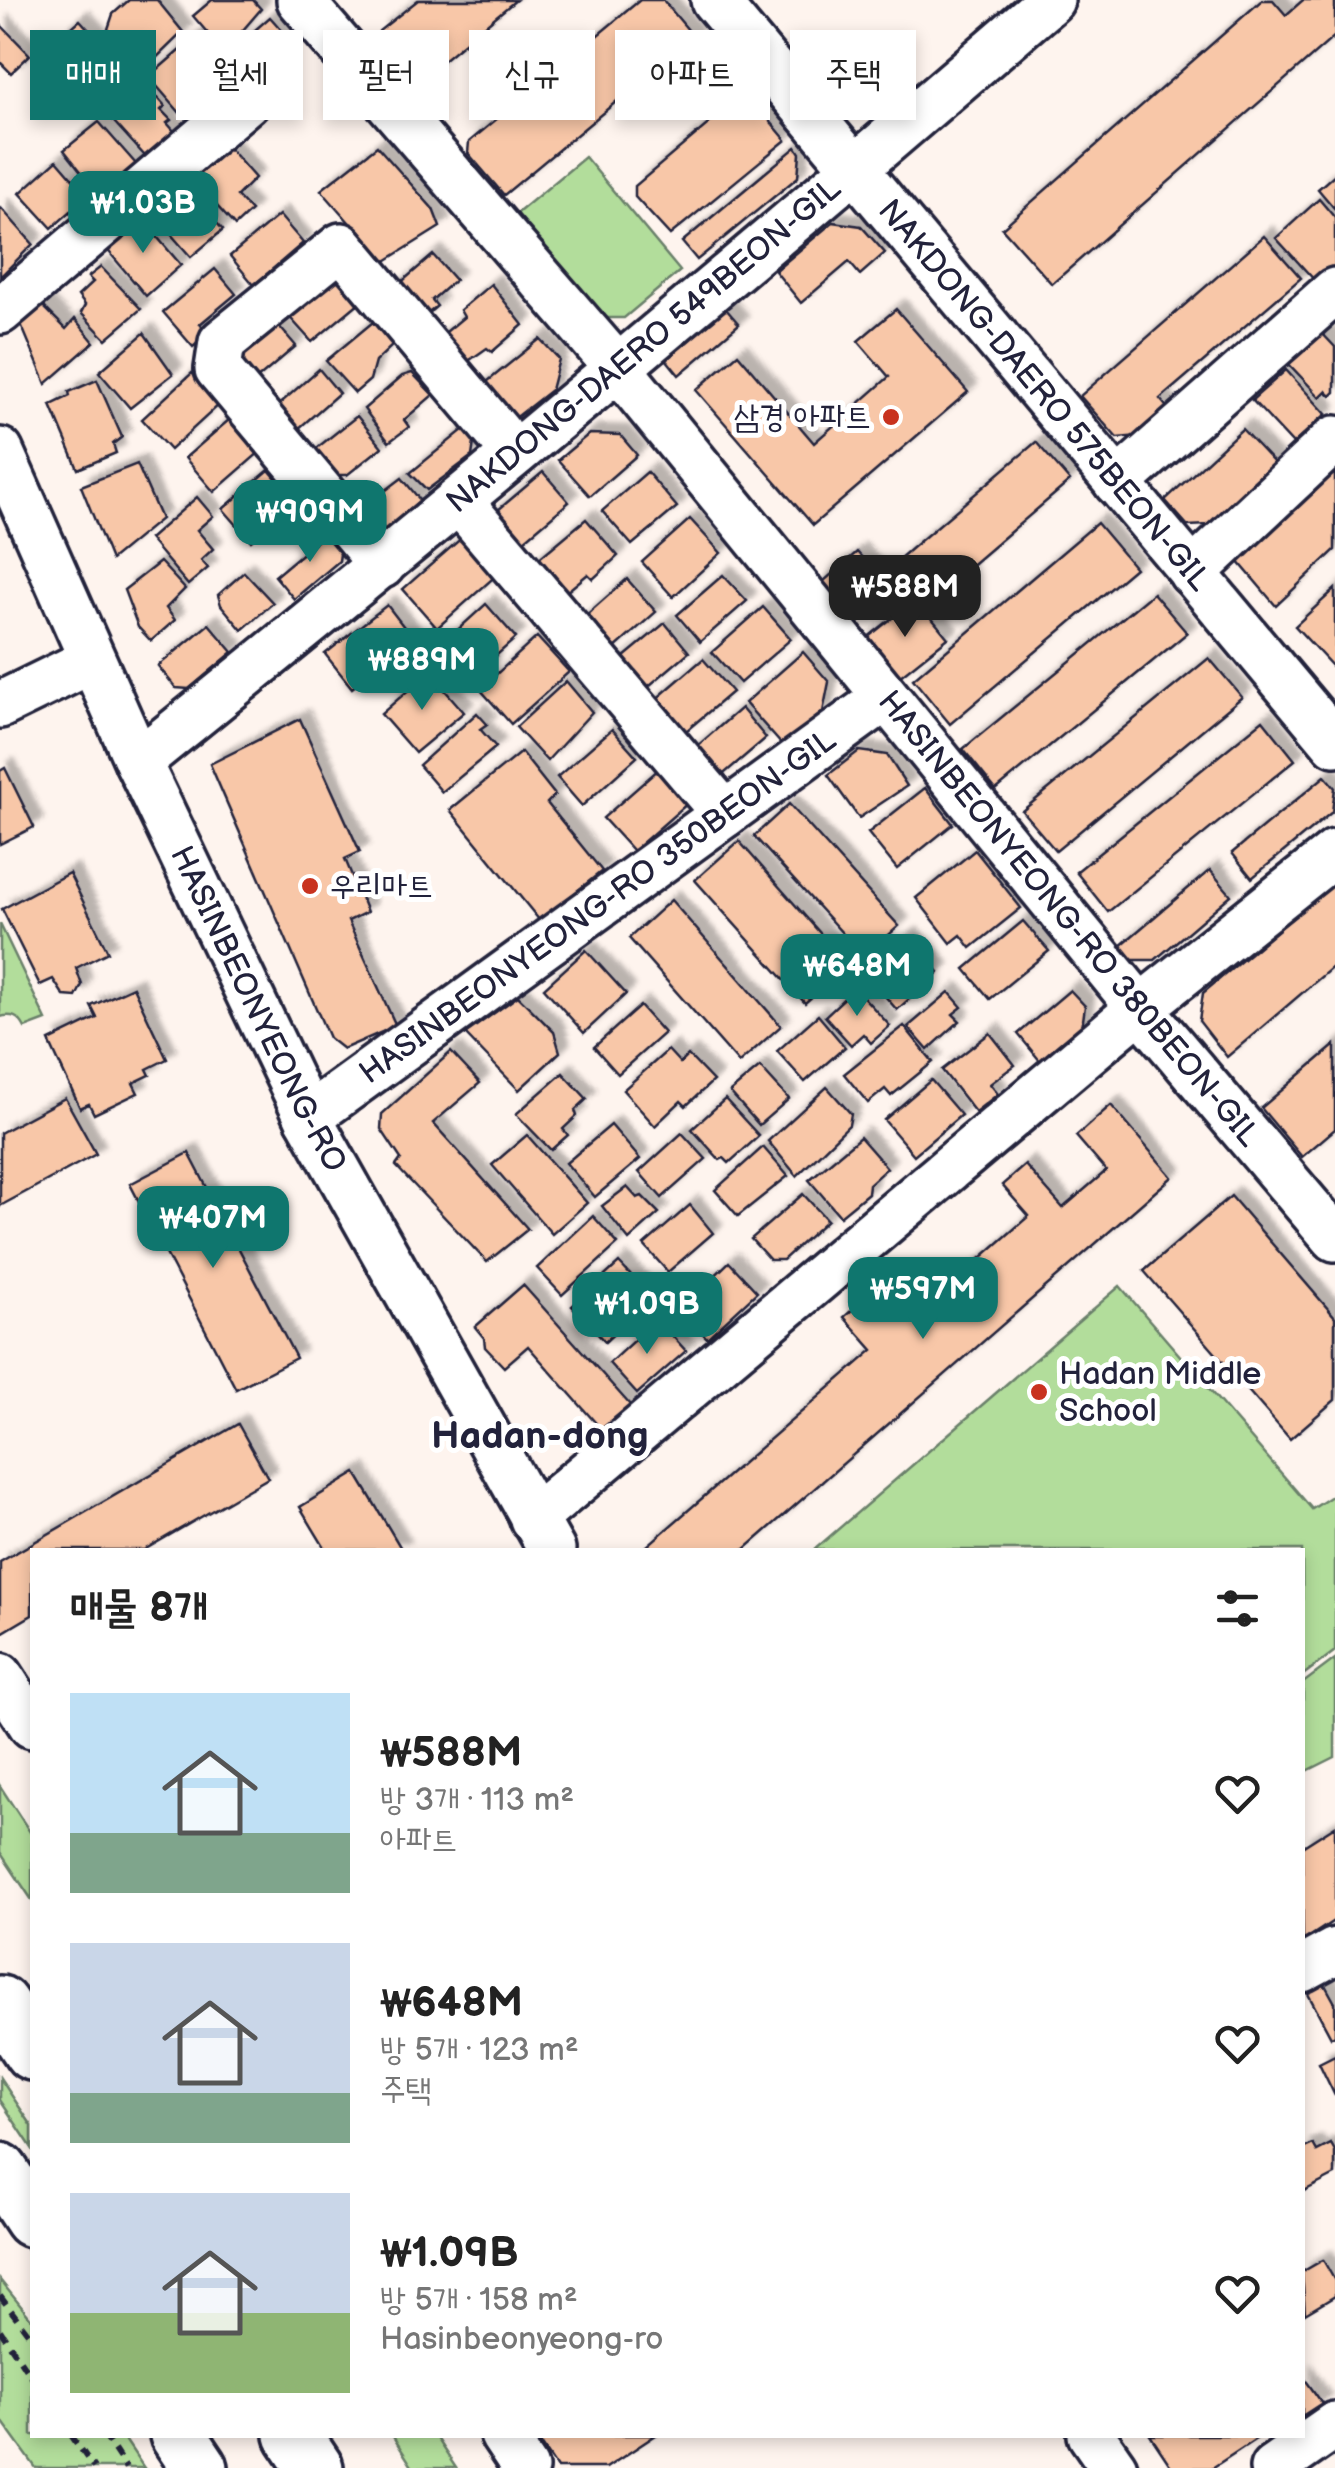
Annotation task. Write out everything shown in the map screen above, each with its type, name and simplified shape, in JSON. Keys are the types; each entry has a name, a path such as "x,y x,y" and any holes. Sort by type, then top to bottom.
{"main road":[{"path":"0,2004 30,2049"},
{"path":"0,2171 30,2216"},
{"path":"180,2438 200,2468"},
{"path":"295,2438 316,2468"}],"street":[{"name":"HASINBEONYEONG-RO 380BEON-GIL","path":"300,0 617,367 1140,1008 1335,1238"},
{"name":"NAKDONG-DAERO 575BEON-GIL","path":"714,0 1335,743"},
{"name":"NAKDONG-DAERO 549BEON-GIL","path":"138,762 382,566 1051,0"},
{"path":"0,312 225,120"},
{"path":"382,566 218,369 222,342 341,246 515,453"},
{"path":"1117,482 1335,291"},
{"path":"1192,573 1335,439"},
{"name":"HASINBEONYEONG-RO","path":"0,451 138,762 308,1116 542,1534"},
{"path":"459,501 725,814"},
{"path":"0,704 92,660"},
{"name":"HASINBEONYEONG-RO 350BEON-GIL","path":"308,1116 886,696"},
{"path":"542,1534 1140,1008 1335,852"},
{"path":"0,1676 30,1722"},
{"path":"1305,1967 1335,1951"},
{"path":"1273,2468 1335,2426"},
{"path":"505,2438 524,2468"},
{"path":"1093,2438 1114,2468"}],"path":[{"path":"0,2296 30,2335"},
{"path":"0,2330 30,2375"},
{"path":"74,2438 94,2468"},
{"path":"106,2438 126,2468"}],"green space":[{"path":"585,157 680,271 624,318 597,318 514,216"},
{"path":"0,924 46,1020 25,1028 15,1017 0,1017"},
{"path":"1120,1286 1312,1509 1335,1494 1335,1651 1305,1674 1305,1548 816,1548"},
{"path":"1335,1659 1335,1757 1305,1772 1305,1682"},
{"path":"0,1786 30,1832 30,1897 0,1852"},
{"path":"0,2078 30,2123 30,2145 0,2100"},
{"path":"0,2280 30,2318 30,2438 124,2438 144,2468 36,2468 0,2418"},
{"path":"394,2438 436,2438 456,2468 413,2468"}],"building":[{"path":"129,0 157,0 181,30 176,30 176,39 156,58 156,30 109,30 113,14"},
{"path":"212,0 253,0 261,9 243,30 205,30 193,16"},
{"path":"418,0 516,0 480,30 469,30 469,39 449,55 449,30 380,30"},
{"path":"640,0 663,0 688,30 615,30 615,103 595,119 595,37"},
{"path":"1262,0 1273,0 1286,15 1303,0 1335,0 1335,36 1052,284 1002,228"},
{"path":"270,17 282,30 255,30"},
{"path":"80,20 89,30 68,30"},
{"path":"0,24 30,55 11,73 0,62"},
{"path":"176,54 176,108 156,85 156,71"},
{"path":"156,96 165,106 161,110 171,120 167,123 182,140 154,166 112,120 156,120"},
{"path":"495,120 594,120 504,195 468,153 469,142"},
{"path":"713,120 769,120 786,140 670,235 635,197 635,186"},
{"path":"99,122 143,172 120,190 95,189 64,150"},
{"path":"227,146 255,178 237,196 251,211 235,226 191,177"},
{"path":"377,146 433,209 440,227 384,262 321,190"},
{"path":"796,147 800,153 798,177 697,260 682,242"},
{"path":"57,160 88,196 52,228 20,193"},
{"path":"1335,174 1335,209 1318,189"},
{"path":"179,180 223,230 191,257 148,208"},
{"path":"1319,199 1335,218 1335,269 1318,284 1276,238"},
{"path":"0,209 33,244 0,277"},
{"path":"279,215 303,243 254,285 230,256"},
{"path":"140,217 181,265 146,296 105,247"},
{"path":"833,222 861,226 885,253 860,275 849,262 801,303 775,271"},
{"path":"1264,236 1301,278 1160,399 1170,411 1140,436 1117,438 1080,396"},
{"path":"433,255 455,280 432,300 437,306 418,322 391,291"},
{"path":"101,267 141,309 106,339 81,313 85,305 78,296 93,282 88,277"},
{"path":"215,269 236,294 200,324 208,334 193,347 163,312"},
{"path":"345,273 366,297 312,342 285,312"},
{"path":"491,284 523,325 492,352 487,348 457,369 434,342 464,317 460,310"},
{"path":"38,301 66,329 75,319 94,342 46,384 18,317"},
{"path":"726,309 739,324 679,375 666,359"},
{"name":"삼경 아파트","path":"896,309 968,392 813,525 696,390 738,354 814,443 889,377 858,341"},
{"path":"373,322 393,345 375,362 370,380 355,393 326,361"},
{"path":"278,325 296,346 249,386 231,366"},
{"path":"1319,330 1335,347 1335,392 1331,396 1326,391 1320,397 1286,361"},
{"path":"144,333 173,374 130,408 99,372"},
{"path":"540,339 559,359 551,390 509,423 472,394"},
{"path":"319,369 339,393 297,430 276,407"},
{"path":"1286,370 1326,414 1293,444 1252,400"},
{"path":"192,373 220,404 170,450 142,419"},
{"path":"412,373 433,395 404,420 409,427 389,442 364,409 402,376"},
{"path":"97,380 122,437 113,444 116,453 78,469 51,405"},
{"path":"357,416 382,447 347,475 325,475 308,455"},
{"path":"230,419 260,452 214,492 185,458"},
{"path":"469,425 476,429 472,456 427,490 410,473"},
{"path":"1242,429 1275,464 1209,525 1188,526 1165,500"},
{"path":"589,434 620,435 637,455 590,496 558,460"},
{"path":"1036,442 1070,481 933,598 899,559"},
{"path":"137,464 161,519 111,560 81,486"},
{"path":"269,470 293,498 251,541 223,509"},
{"path":"543,472 569,502 517,546 491,516"},
{"path":"647,472 677,507 632,545 602,511"},
{"path":"1335,472 1335,550 1276,606 1238,561"},
{"path":"402,478 420,500 386,530 369,530 356,513"},
{"path":"197,497 213,516 197,530 213,549 201,560 208,568 188,585 149,539"},
{"path":"586,519 618,556 593,579 588,574 559,598 531,565"},
{"path":"690,519 721,553 673,597 642,562"},
{"path":"1097,523 1135,568 950,724 913,679"},
{"path":"329,531 341,546 339,561 294,599 275,576"},
{"path":"465,535 499,573 437,628 403,589"},
{"path":"857,552 887,586 846,622 816,588"},
{"path":"160,562 185,589 166,608 175,620 151,641 138,627 124,590"},
{"path":"244,572 273,603 242,630 221,605 218,595"},
{"path":"723,575 747,601 700,642 677,615"},
{"path":"627,579 656,612 605,657 576,624"},
{"path":"1335,589 1335,668 1334,668 1295,626"},
{"path":"1153,593 1187,633 996,790 963,749"},
{"path":"916,599 948,638 894,681 862,642"},
{"path":"486,604 516,638 471,678 441,645"},
{"path":"387,605 414,640 352,688 325,654"},
{"path":"763,607 791,639 740,683 712,652"},
{"path":"665,623 689,652 637,696 612,667"},
{"path":"209,624 233,652 189,689 176,688 158,666"},
{"path":"537,637 569,672 511,724 480,689"},
{"path":"803,652 829,682 823,712 783,746 745,703"},
{"path":"1209,658 1242,697 1056,851 1022,811"},
{"path":"703,659 732,692 686,731 670,734 647,707"},
{"path":"429,672 464,712 415,753 381,714"},
{"path":"566,681 592,712 547,761 516,727"},
{"path":"741,708 766,738 712,784 687,755"},
{"path":"477,713 487,724 480,729 496,747 442,792 419,765"},
{"name":"우리마트","path":"300,719 360,852 345,859 367,912 348,921 396,1026 343,1049 329,1038 210,764"},
{"path":"1263,720 1295,760 1108,912 1076,872"},
{"path":"612,729 637,757 582,806 557,777"},
{"path":"859,751 887,755 907,786 859,818 828,775"},
{"path":"521,752 555,795 547,803 602,871 540,921 450,810"},
{"path":"5,768 34,827 0,844 0,771"},
{"path":"660,768 689,802 633,851 603,818"},
{"path":"1325,776 1335,788 1332,812 1252,878 1232,853"},
{"path":"925,788 953,824 897,869 868,833"},
{"path":"789,804 899,926 864,957 754,836"},
{"path":"739,841 848,965 805,1003 695,880"},
{"path":"975,850 1021,908 971,948 961,935 951,943 916,898"},
{"path":"1210,870 1231,895 1155,960 1130,960 1119,947"},
{"path":"69,873 108,952 76,968 82,985 76,997 64,996 53,979 40,985 2,909"},
{"path":"1335,882 1335,965 1227,1057 1199,1021 1203,993"},
{"path":"671,900 781,1026 739,1063 629,938"},
{"path":"1023,921 1049,951 990,999 965,969"},
{"path":"908,937 939,972 897,1010 866,974"},
{"path":"586,950 626,994 584,1033 544,988"},
{"path":"133,987 167,1059 147,1069 150,1075 133,1083 138,1093 94,1114 89,1104 80,1108 49,1041 97,1018 91,1006"},
{"path":"855,988 890,1026 871,1043 863,1034 851,1045 825,1016"},
{"path":"1070,990 1085,1006 1082,1028 1041,1062 1018,1034"},
{"path":"949,992 962,1007 953,1014 960,1021 928,1050 908,1027"},
{"path":"518,996 554,1032 560,1052 519,1090 465,1034"},
{"path":"640,1006 664,1033 618,1074 594,1047"},
{"path":"818,1015 845,1047 805,1082 777,1051"},
{"path":"904,1026 933,1062 891,1096 885,1089 868,1103 844,1074"},
{"path":"990,1033 1015,1065 990,1084 998,1094 975,1112 942,1070"},
{"path":"1335,1045 1335,1129 1302,1157 1261,1108"},
{"path":"668,1050 680,1063 688,1055 713,1081 686,1106 681,1101 655,1126 623,1090"},
{"path":"451,1052 480,1083 433,1123 528,1229 487,1262 396,1166 401,1159 381,1129 382,1114"},
{"path":"760,1067 789,1099 759,1125 730,1092"},
{"path":"563,1073 587,1099 563,1129 568,1135 551,1150 516,1114"},
{"path":"931,1080 961,1115 914,1155 884,1120"},
{"path":"827,1087 851,1114 849,1125 797,1176 768,1141"},
{"path":"65,1098 96,1154 0,1206 0,1133"},
{"path":"725,1099 759,1136 729,1163 724,1158 720,1160 692,1129"},
{"path":"1111,1105 1172,1177 746,1548 647,1546 873,1350 844,1317 888,1278 918,1313 1029,1216 1002,1185 1025,1165 1063,1208 1106,1171 1076,1136"},
{"path":"611,1125 640,1159 595,1197 566,1163"},
{"path":"682,1133 706,1159 662,1198 639,1172"},
{"path":"527,1135 587,1203 552,1234 492,1165"},
{"path":"860,1137 887,1168 869,1184 868,1193 840,1216 809,1180"},
{"path":"763,1147 788,1176 738,1216 715,1190"},
{"path":"189,1153 296,1358 236,1389 130,1184"},
{"path":"627,1187 659,1213 629,1240 602,1206"},
{"path":"803,1194 827,1220 783,1260 770,1260 751,1239"},
{"path":"1231,1196 1335,1317 1335,1400 1290,1439 1144,1271"},
{"path":"690,1205 713,1233 668,1272 644,1245"},
{"path":"593,1216 618,1244 562,1295 537,1268"},
{"path":"729,1262 757,1292 707,1338 680,1309"},
{"path":"619,1263 652,1298 605,1342 572,1306"},
{"path":"523,1285 631,1406 602,1430 528,1346 504,1367 485,1347 484,1338 475,1327"},
{"path":"657,1319 686,1351 637,1394 609,1363"},
{"path":"238,1424 268,1478 147,1548 30,1548 30,1616 0,1634 0,1562"},
{"path":"356,1473 401,1548 325,1548 300,1507"},
{"path":"1335,1826 1335,1920 1305,1940 1305,1845"},
{"path":"1324,1983 1335,2003 1335,2035 1331,2037 1307,1992"},
{"path":"1335,2055 1335,2096 1319,2063"},
{"path":"1313,2144 1317,2151 1331,2144 1335,2151 1335,2175 1305,2190 1305,2148"},
{"path":"1323,2260 1335,2281 1335,2296 1305,2314 1305,2270"},
{"path":"1305,2379 1322,2403 1305,2414"},
{"path":"537,2438 651,2438 606,2468 557,2468"},
{"path":"1152,2438 1257,2438 1212,2468 1172,2468"}],"place":[{"name":"삼경 아파트","path":"891,417"},
{"name":"우리마트","path":"310,886"},
{"name":"Hadan Middle School","path":"1039,1392"}],"district":[{"name":"Hadan-dong","path":"540,1436"}]}
